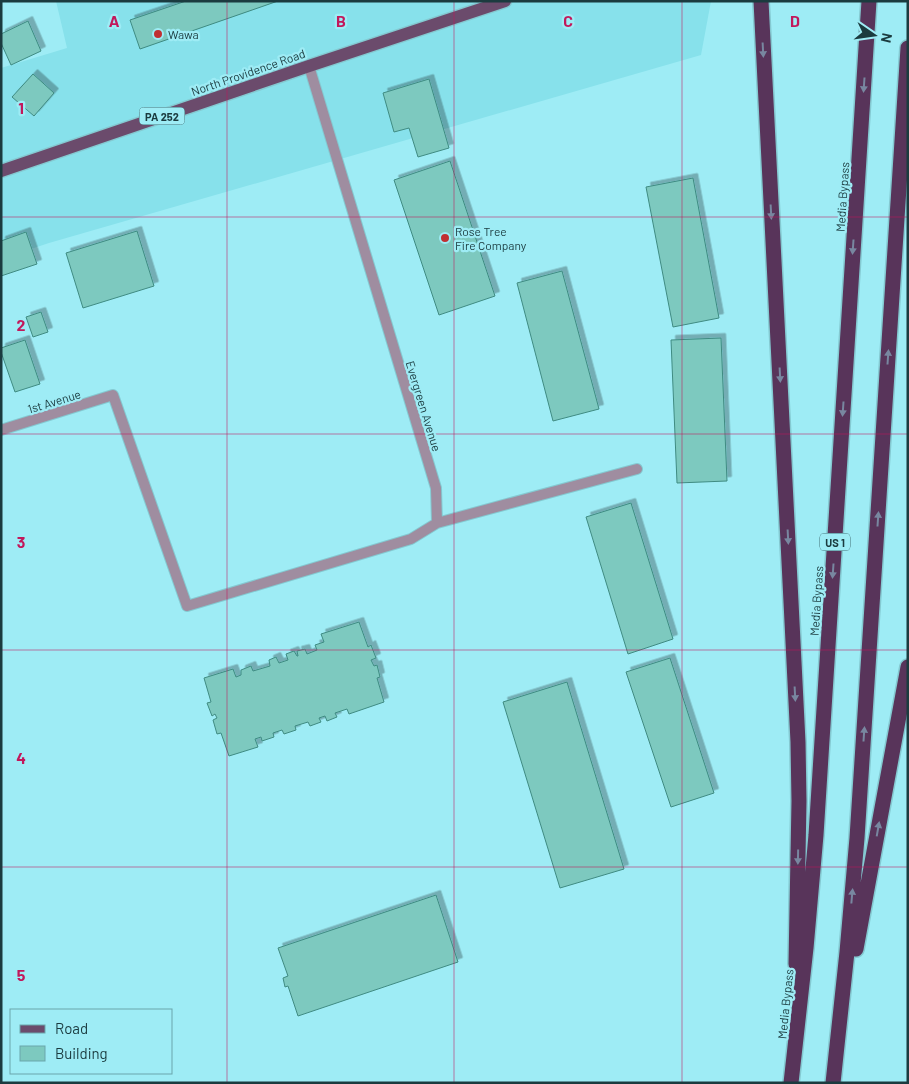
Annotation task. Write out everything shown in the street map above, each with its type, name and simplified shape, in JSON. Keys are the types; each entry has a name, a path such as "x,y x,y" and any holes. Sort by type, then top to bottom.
{"highway":[{"path":"751,1 762,30"},
{"path":"761,1 798,742 799,800 794,1061"},
{"name":"Media Bypass","path":"791,1083 816,835 869,1"},
{"path":"835,1066 857,838 908,48"},
{"path":"832,1083 908,667"}],"main road":[{"name":"North Providence Road","path":"1,171 505,1"}],"street":[{"name":"Evergreen Avenue","path":"309,66 436,488 437,523"},
{"name":"1st Avenue","path":"1,430 113,395 187,606 411,539 437,523"},
{"path":"437,523 637,469"}],"shaded area":[{"path":"56,1 711,1 701,55 49,243 1,259 1,68 67,48"}],"building":[{"name":"Wawa","path":"186,1 278,1 140,49 130,20"},
{"path":"28,21 41,51 11,65 1,43 1,34"},
{"path":"33,74 54,93 34,116 12,97"},
{"path":"429,79 449,148 418,157 409,128 394,132 383,93"},
{"name":"Rose Tree Fire Company","path":"450,161 495,296 439,315 394,180"},
{"path":"693,178 719,318 673,327 646,187"},
{"path":"137,231 154,286 83,308 66,253"},
{"path":"26,232 37,264 1,276 1,241"},
{"path":"562,271 599,409 553,421 517,283"},
{"path":"41,312 48,332 33,337 26,317"},
{"path":"721,338 727,481 677,483 671,340"},
{"path":"25,340 40,384 15,392 1,348"},
{"path":"631,503 673,639 628,654 586,517"},
{"path":"359,622 368,647 371,645 376,658 371,660 374,666 377,665 380,677 377,678 384,702 349,714 347,709 335,713 337,717 327,721 325,716 319,718 321,722 310,726 308,722 295,726 296,730 284,734 282,730 273,733 274,737 262,741 261,737 255,739 258,747 229,756 221,733 217,734 213,720 217,718 215,714 212,716 207,703 211,702 204,678 233,669 236,677 241,675 241,670 251,666 253,671 270,666 269,660 276,657 279,663 288,660 286,654 294,651 298,656 297,651 305,649 307,654 317,650 315,645 324,642 321,634"},
{"path":"670,658 714,793 671,807 626,672"},
{"path":"567,682 624,869 560,888 503,702"},
{"path":"436,895 458,962 298,1016 288,986 285,987 283,978 288,976 278,948"}],"place":[{"name":"Wawa","path":"158,34"},
{"name":"Rose Tree Fire Company","path":"445,238"}]}
